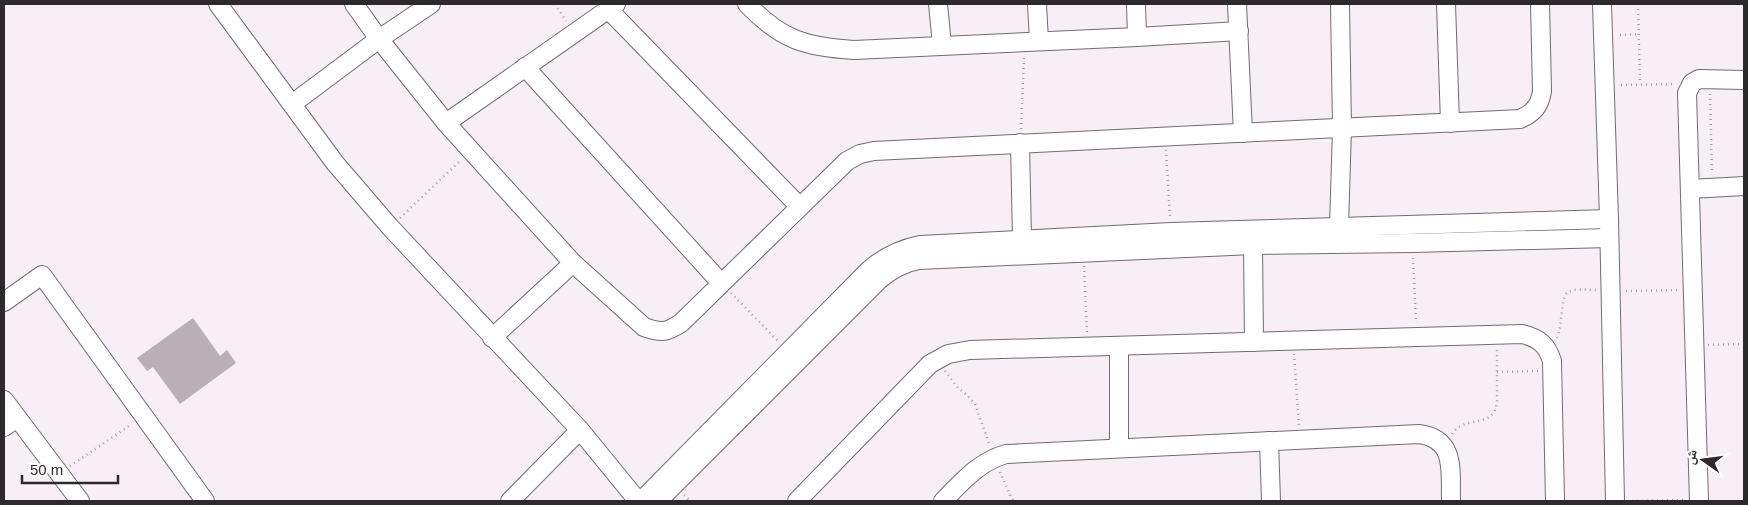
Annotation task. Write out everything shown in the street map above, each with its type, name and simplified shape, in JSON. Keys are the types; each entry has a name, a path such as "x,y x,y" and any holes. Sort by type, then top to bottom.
{"street":[{"path":"218,4 335,163 492,338 580,430 639,501 869,270 888,255 904,248 920,245 1022,239 1252,245 1609,238"},
{"path":"354,4 379,39 446,122 573,263 644,327 656,332 670,330 681,323 841,166 860,154 888,149 1520,119 1536,109 1541,100 1540,4"},
{"path":"292,104 379,39 431,4"},
{"path":"747,4 779,32 804,43 831,49 854,50 1239,31"},
{"path":"938,4 942,45"},
{"path":"1032,42 1037,4"},
{"path":"1136,4 1137,37"},
{"path":"1237,4 1243,133"},
{"path":"1339,227 1342,128 1340,4"},
{"path":"1446,4 1450,123"},
{"path":"1602,4 1609,238 1618,290 1615,501"},
{"path":"446,122 612,6 799,206"},
{"path":"525,67 721,283"},
{"path":"1699,500 1687,93 1692,84 1699,79 1744,80"},
{"path":"1020,143 1022,239"},
{"path":"1690,189 1744,186"},
{"path":"658,501 879,280 898,266 919,260 1084,252 1171,232 1609,219"},
{"path":"1252,245 1254,342"},
{"path":"492,338 573,263"},
{"path":"4,302 42,275 205,501"},
{"path":"797,501 938,358 959,351 1497,334 1533,336 1542,342 1549,352 1552,361 1555,501"},
{"path":"1119,346 1120,448"},
{"path":"4,400 10,423 58,473 73,499"},
{"path":"510,501 580,430"},
{"path":"943,501 973,471 994,458 1018,452 1419,434 1430,435 1440,441 1446,449 1450,460 1451,501"},
{"path":"1269,441 1271,501"}],"path":[{"path":"555,4 574,33"},
{"path":"1638,4 1640,84"},
{"path":"1620,35 1639,34"},
{"path":"1020,143 1032,42"},
{"path":"1709,80 1712,188"},
{"path":"1621,85 1692,84"},
{"path":"1165,136 1171,232"},
{"path":"390,226 471,150"},
{"path":"1413,243 1416,337"},
{"path":"1084,252 1087,347"},
{"path":"721,283 789,351"},
{"path":"1549,352 1560,332 1562,299 1568,291 1693,289"},
{"path":"1446,449 1454,431 1463,424 1487,419 1494,414 1497,408 1497,334"},
{"path":"1294,340 1299,440"},
{"path":"1694,345 1744,344"},
{"path":"938,358 953,383 974,404 994,458 1013,501"},
{"path":"1497,372 1552,371"},
{"path":"58,473 144,416"},
{"path":"1632,501 1699,500"}],"building":[{"path":"193,318 220,356 227,350 236,363 180,404 153,367 147,371 137,358"}]}
